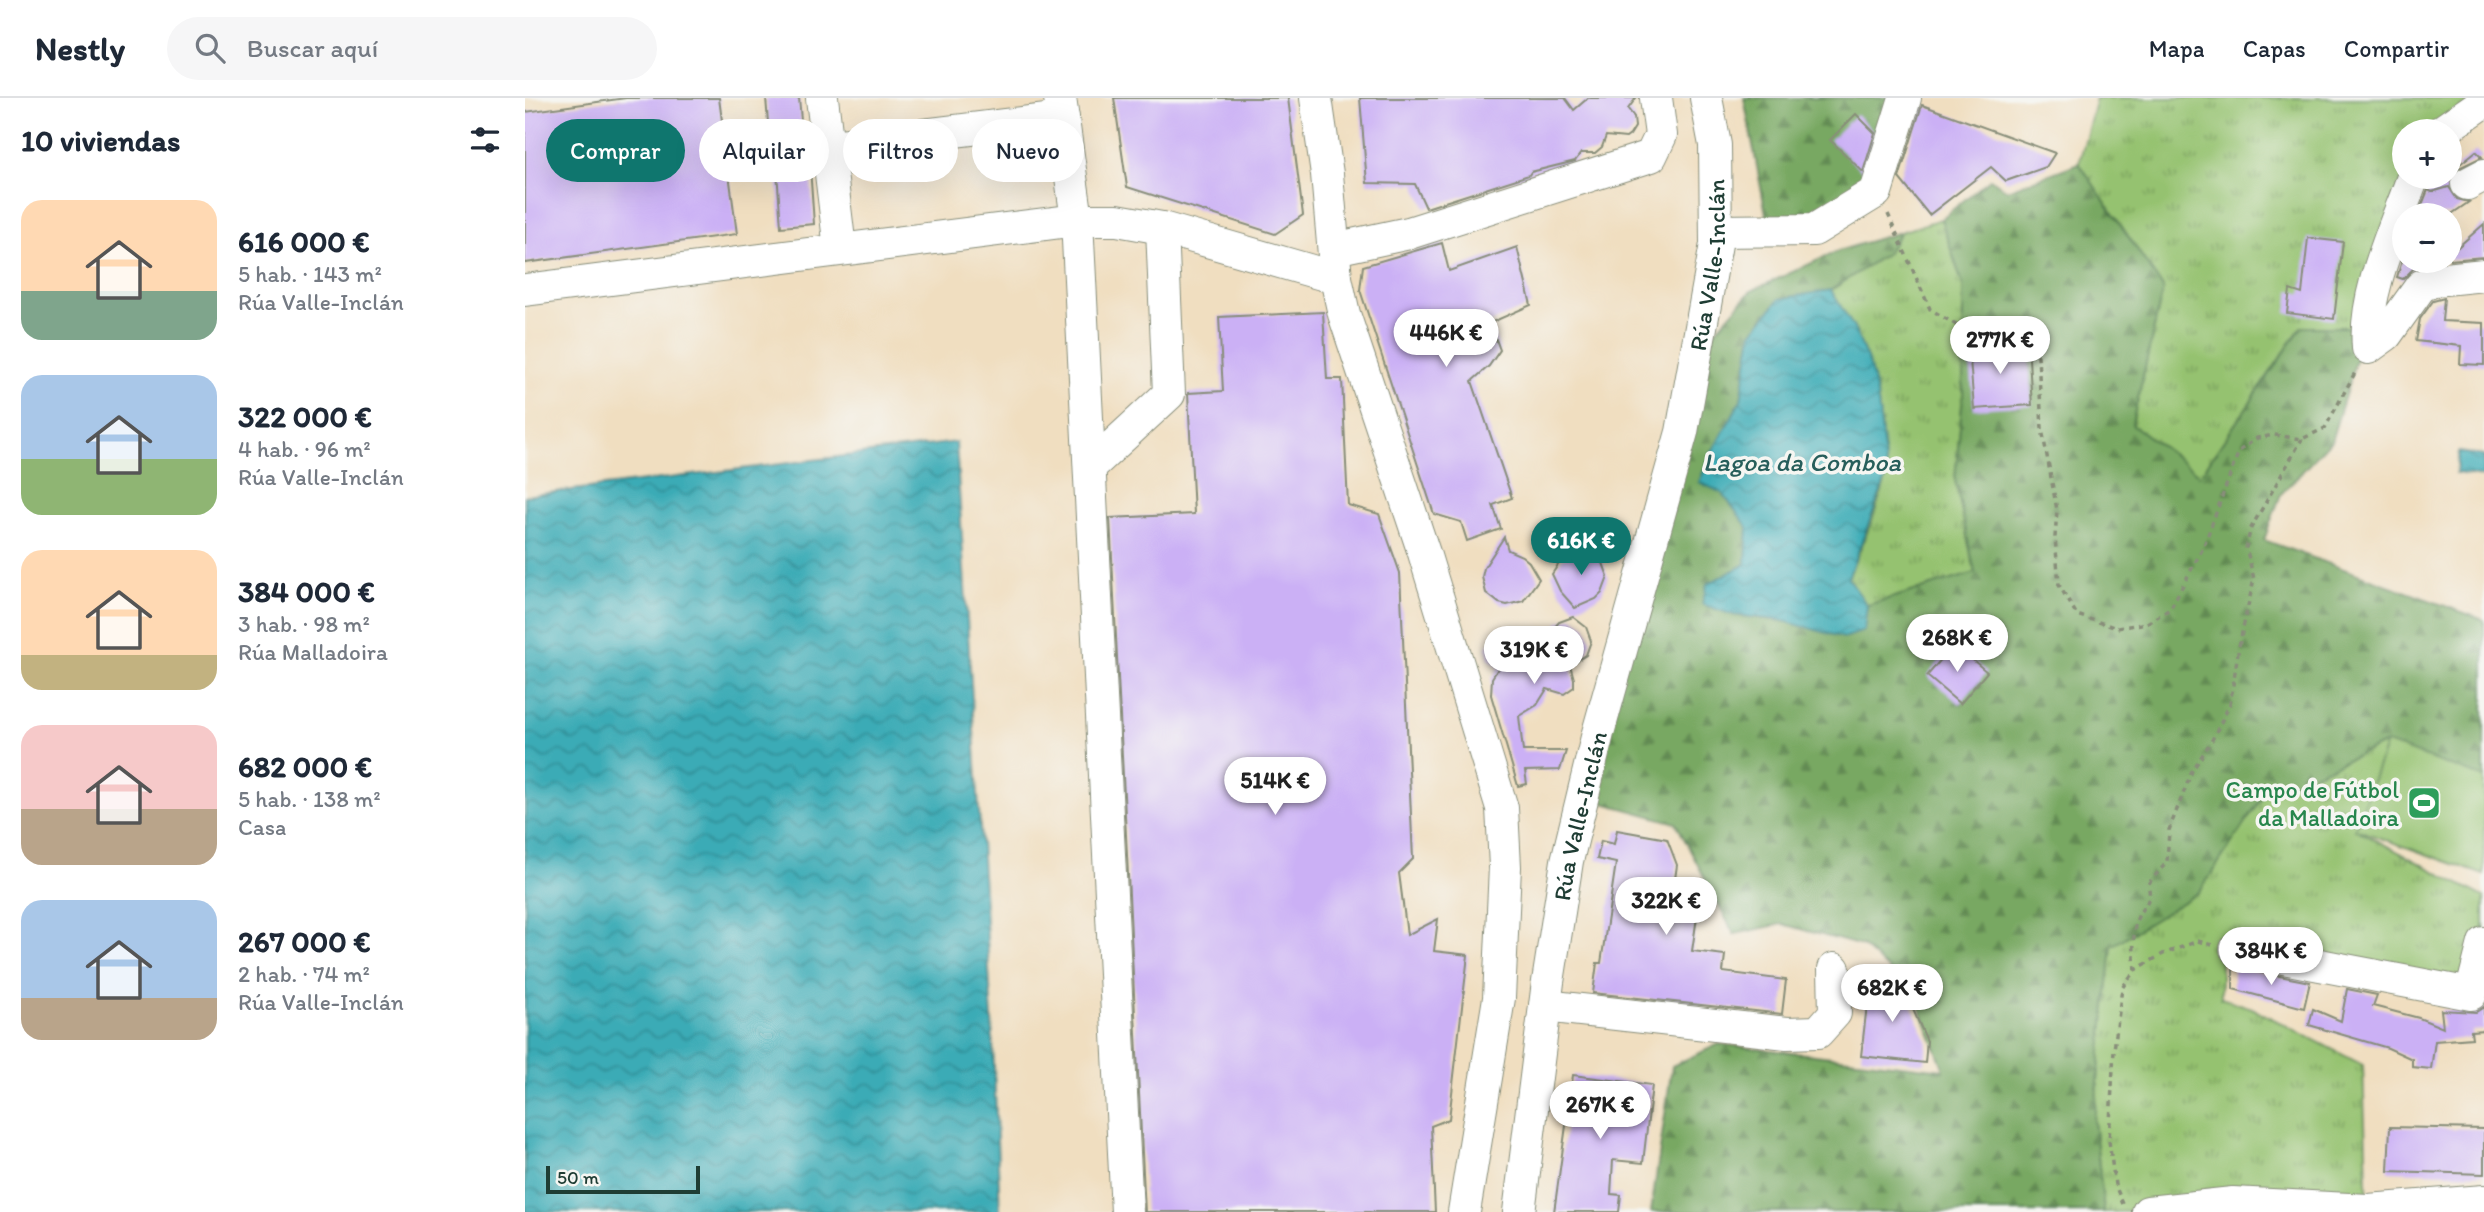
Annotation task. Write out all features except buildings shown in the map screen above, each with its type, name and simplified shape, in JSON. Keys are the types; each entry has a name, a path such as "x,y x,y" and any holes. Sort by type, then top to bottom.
{"street":[{"path":"822,98 825,119"},
{"path":"1316,98 1335,264 1344,314 1424,553 1502,808 1505,867 1499,998 1464,1212"},
{"path":"525,290 1077,220 1117,220 1335,264 1367,244 1651,156 1661,135 1656,98"},
{"name":"Rúa Valle-Inclán","path":"1520,1212 1545,1006 1567,861 1588,772 1682,432 1716,244 1715,145 1706,98"},
{"path":"1716,231 1814,230 1876,192 1905,98"},
{"path":"2459,119 2484,102"},
{"path":"829,146 1062,108 1077,220 1127,1212"},
{"path":"829,155 840,249"},
{"path":"2368,348 2366,327 2379,274 2409,189"},
{"path":"1090,467 1169,394 1162,228"},
{"path":"2368,348 2386,335 2421,286 2435,280 2484,275"},
{"path":"2236,949 2471,994 2484,943"},
{"path":"1545,1006 1787,1033 1818,1032 1835,1013 1834,969"},
{"path":"2137,1210 2233,1203 2311,1210 2368,1210 2484,1201"}],"path":[{"path":"1876,192 1930,309 1966,331 2009,327 2024,334 2038,356 2042,429 2057,510 2055,537 2059,585 2077,615 2117,628 2147,623 2170,609 2203,548 2239,452 2257,438 2274,435 2302,439 2325,428 2368,348"},
{"path":"2135,970 2136,919 2145,908 2150,894 2148,884 2167,862 2169,830 2188,781 2229,704 2254,579 2246,547 2251,528 2302,439"},
{"path":"2137,1210 2115,1185 2109,1141 2114,1050 2122,988 2135,970 2163,954 2198,941 2236,949"}],"green space":[{"path":"1744,98 1905,98 1876,192 1769,230"},
{"path":"2096,98 2470,98 2457,119 2392,119 2392,189 2402,189 2398,203 2392,203 2392,227 2366,327 2301,327 2200,476 2132,425 2163,288 2079,163"},
{"path":"2079,163 2163,288 2132,424 2200,475 2302,327 2366,327 2331,441 2281,494 2264,540 2484,620 2484,778 2386,743 2263,796 2199,892 2112,946 2094,1120 2104,1212 1651,1212 1672,1066 1719,1044 1944,1070 1914,993 1862,946 1782,924 1734,934 1676,823 1582,797 1682,368 1751,291 1838,251 1900,232 1887,253 1831,290 1779,299 1752,333 1741,400 1711,454 1722,493 1748,527 1746,564 1707,584 1733,615 1863,631 1867,605 1975,573 1955,480 1963,395 1963,286 1941,219 1990,179 2007,190"},
{"path":"1941,219 1963,286 1963,395 1955,480 1975,573 1865,617 1848,578 1887,476 1877,394 1831,290 1887,253 1900,232"},
{"path":"2386,743 2355,829 2484,897 2484,943 2471,994 2221,935 2221,998 2252,1008 2363,1065 2368,1210 2104,1212 2094,1120 2111,946 2199,892 2263,796"},
{"name":"Campo de Fútbol da Malladoira","path":"2386,743 2484,778 2484,875 2355,829"}],"water":[{"name":"Lagoa da Comboa","path":"1831,290 1854,328 1869,363 1877,394 1887,476 1848,578 1867,605 1864,631 1844,638 1780,620 1733,615 1702,604 1707,584 1746,564 1748,527 1722,493 1699,482 1741,400 1752,333 1779,299"},
{"path":"956,442 992,1018 1000,1212 525,1212 525,496"},
{"path":"2459,452 2484,456 2484,477 2456,473"}],"place":[{"name":"Campo de Fútbol da Malladoira","path":"2424,803"}]}
